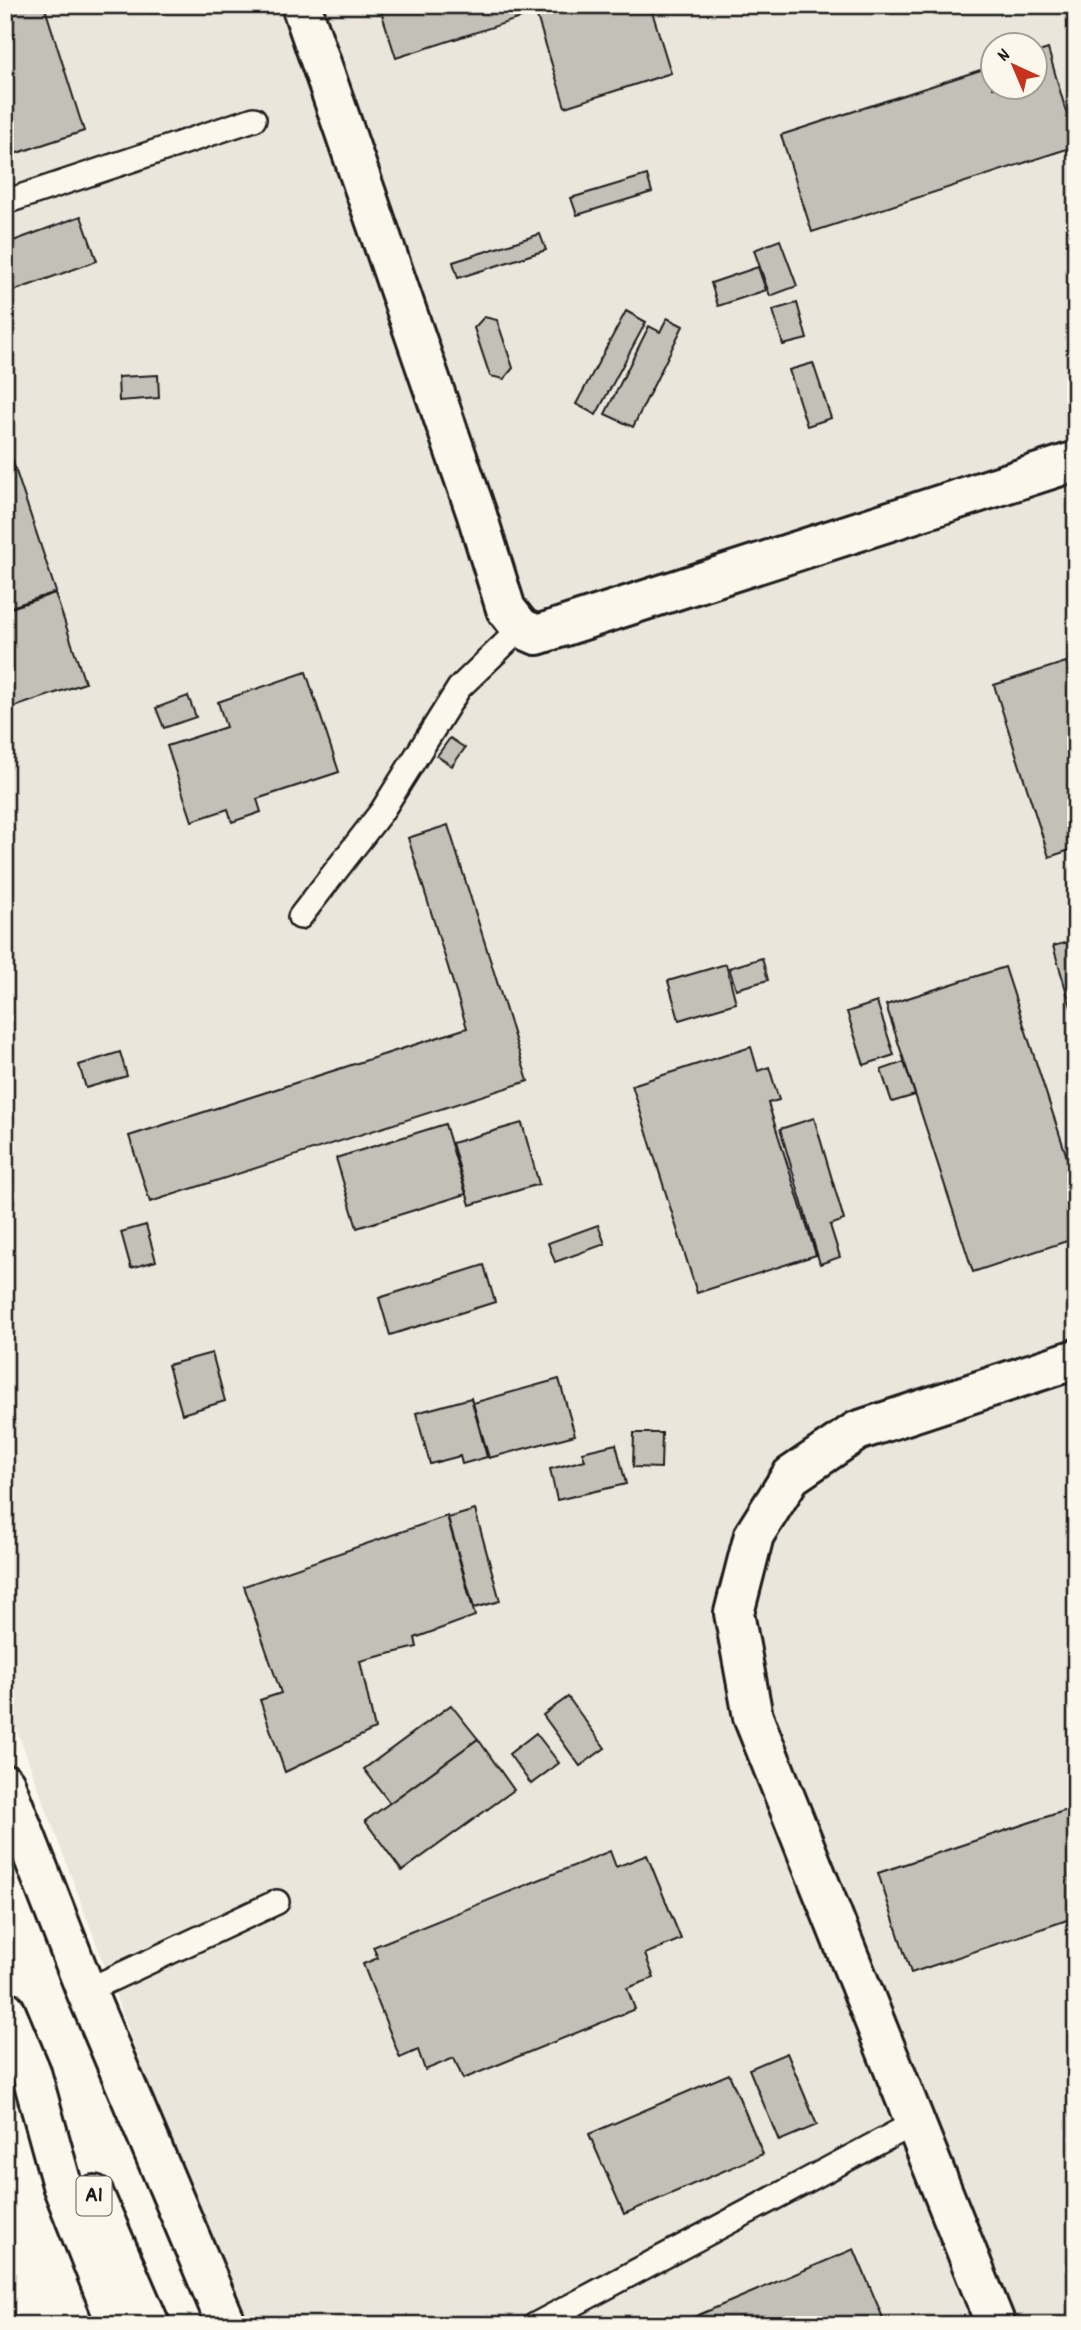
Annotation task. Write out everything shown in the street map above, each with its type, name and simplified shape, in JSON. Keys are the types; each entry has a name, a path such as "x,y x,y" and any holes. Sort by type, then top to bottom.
{"main road":[{"path":"301,5 476,512 506,610 521,628 537,635 1076,461"},
{"path":"996,2325 913,2124 753,1717 734,1613 754,1535 791,1476 857,1431 1076,1359"},
{"path":"5,1784 86,1991 227,2325"},
{"name":"A1","path":"5,2010 31,2072 62,2185 117,2325"},
{"name":"A1","path":"31,2072 67,2129 150,2325"}],"lane":[{"path":"5,202 254,119"},
{"path":"300,917 382,810 459,688 521,628"},
{"path":"86,1991 277,1902"},
{"path":"535,2325 913,2124"}],"shaded area":[{"path":"5,5 1076,5 1076,2325 245,2325 205,2236 5,1698"}],"building":[{"path":"5,5 44,5 84,131 5,157"},
{"path":"379,5 650,5 671,73 565,107 536,13 396,58"},
{"path":"1050,56 1076,146 812,232 781,135 979,71 979,102 1050,102"},
{"path":"647,175 652,192 577,215 571,198"},
{"path":"81,216 97,261 5,294 5,244"},
{"path":"540,234 546,250 458,278 453,262"},
{"path":"780,240 797,286 770,296 754,250"},
{"path":"758,267 766,290 718,306 711,283"},
{"path":"797,303 807,339 783,345 773,310"},
{"path":"626,311 646,322 596,415 576,404"},
{"path":"484,317 497,320 513,368 504,379 490,376 474,328"},
{"path":"667,318 683,326 633,427 605,414 649,326 660,332"},
{"path":"813,363 831,418 807,426 789,370"},
{"path":"158,375 159,398 119,401 118,377"},
{"path":"5,438 56,592 5,609"},
{"path":"55,593 85,683 5,710 5,610"},
{"path":"1066,662 1076,687 1076,848 1049,857 994,685"},
{"path":"306,672 339,772 257,799 261,812 232,822 228,809 192,821 167,746 226,727 218,702"},
{"path":"188,696 196,717 164,728 156,708"},
{"path":"450,738 465,748 452,766 437,756"},
{"path":"448,825 528,1081 150,1202 129,1136 467,1028 408,838"},
{"path":"1076,940 1076,1005 1071,1007 1053,946"},
{"path":"762,958 768,980 736,989 729,968"},
{"path":"726,964 736,1003 679,1020 668,981"},
{"path":"1005,967 1076,1185 1076,1238 973,1272 886,1005"},
{"path":"877,1002 894,1055 864,1065 847,1012"},
{"path":"751,1047 758,1071 769,1067 779,1100 768,1103 816,1255 697,1293 632,1085"},
{"path":"120,1052 127,1076 86,1088 79,1065"},
{"path":"904,1062 915,1095 892,1102 881,1070"},
{"path":"814,1118 844,1220 830,1225 840,1257 820,1264 780,1129"},
{"path":"522,1123 539,1184 470,1205 452,1143"},
{"path":"445,1124 466,1194 357,1228 336,1158"},
{"path":"146,1225 156,1261 131,1268 121,1232"},
{"path":"598,1225 605,1244 555,1262 548,1243"},
{"path":"484,1265 495,1302 390,1335 379,1298"},
{"path":"212,1353 225,1401 182,1414 168,1365"},
{"path":"559,1379 575,1435 489,1458 473,1403"},
{"path":"471,1398 487,1457 462,1464 460,1456 430,1464 416,1413"},
{"path":"634,1433 662,1433 661,1468 633,1467"},
{"path":"616,1444 626,1484 557,1500 550,1469 585,1460 582,1452"},
{"path":"475,1510 500,1601 474,1608 448,1518"},
{"path":"447,1516 475,1616 415,1638 417,1647 360,1661 375,1729 285,1772 260,1700 281,1693 244,1586"},
{"path":"568,1697 605,1748 580,1766 543,1715"},
{"path":"451,1705 478,1739 390,1803 364,1769"},
{"path":"536,1733 559,1763 531,1784 509,1754"},
{"path":"478,1739 514,1790 402,1871 365,1821"},
{"path":"1076,1807 1076,1917 911,1973 878,1873"},
{"path":"610,1851 616,1867 647,1855 681,1939 645,1954 654,1978 627,1988 635,2009 463,2079 454,2058 425,2070 418,2050 400,2058 363,1964 378,1958 373,1947"},
{"path":"787,2053 817,2125 779,2141 749,2069"},
{"path":"729,2074 763,2154 624,2214 589,2134"},
{"path":"854,2249 886,2325 675,2325"}]}
